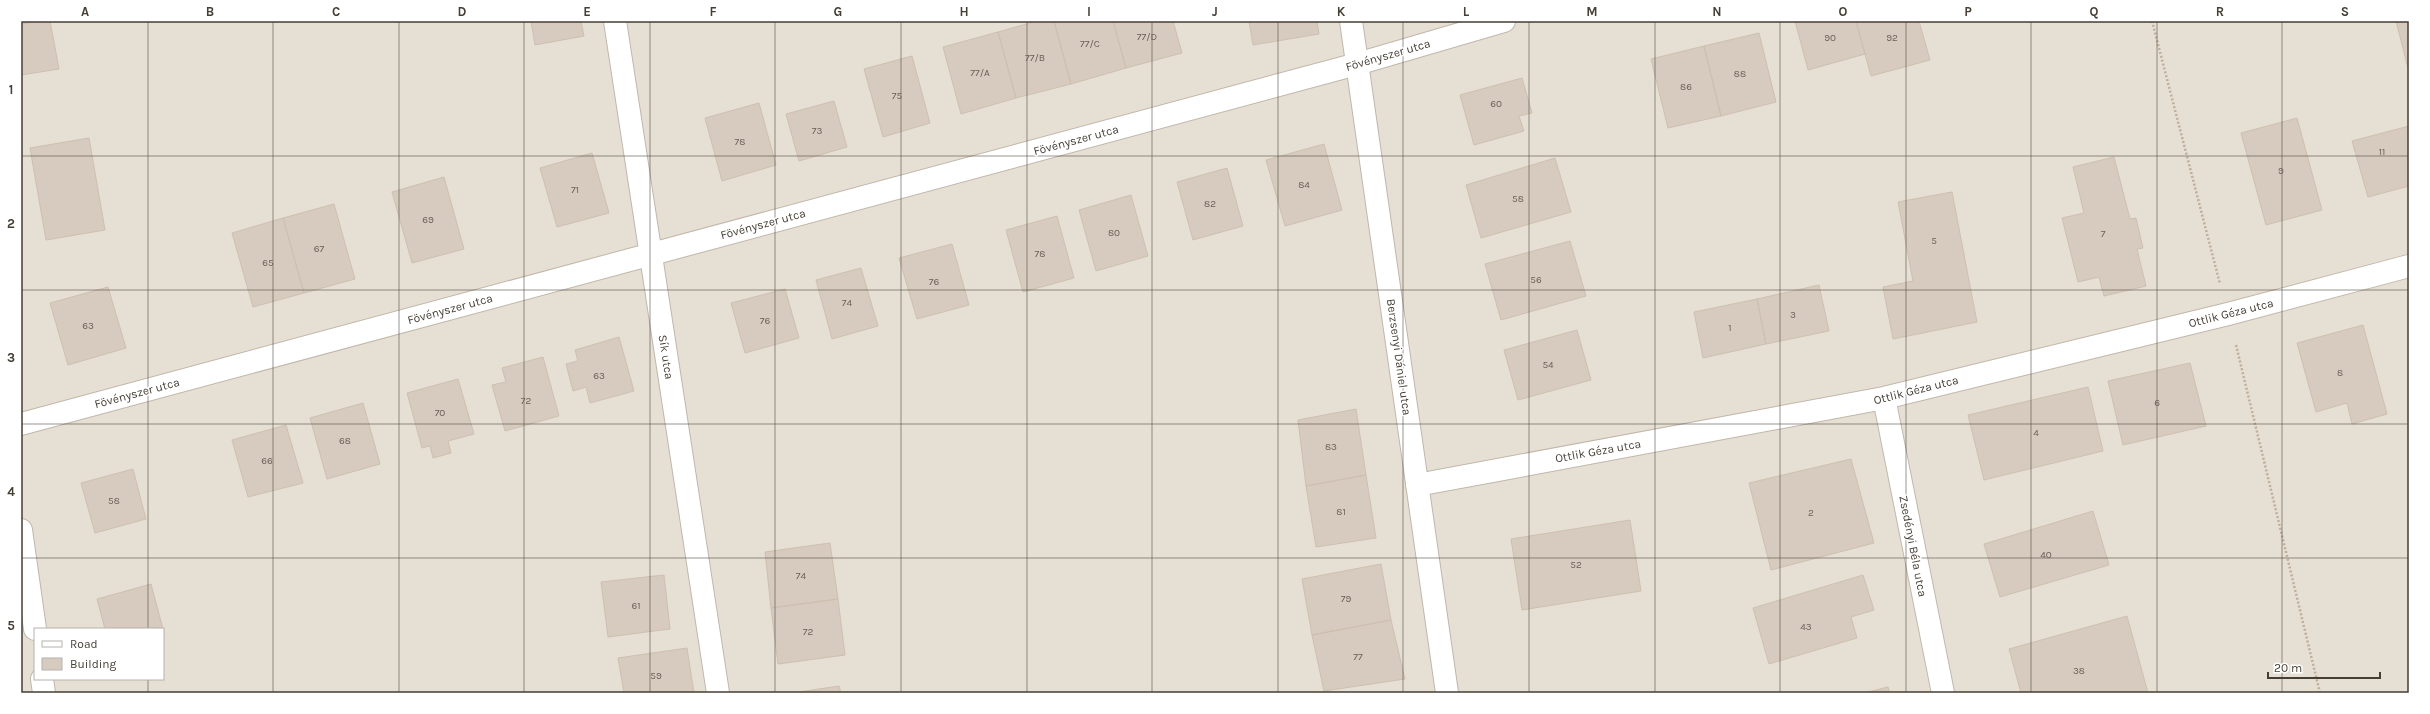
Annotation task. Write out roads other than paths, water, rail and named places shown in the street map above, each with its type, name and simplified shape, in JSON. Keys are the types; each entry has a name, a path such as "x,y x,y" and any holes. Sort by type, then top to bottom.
{"street":[{"name":"Sík utca","path":"615,21 718,693"},
{"name":"Berzsenyi Dániel utca","path":"1351,21 1446,693"},
{"name":"Fövényszer utca","path":"21,424 1357,64 1504,21"},
{"name":"Ottlik Géza utca","path":"1417,485 1884,398 2228,314 2409,266"},
{"name":"Zsedényi Béla utca","path":"1884,398 1943,693"},
{"path":"21,530 35,628"},
{"path":"42,680 44,693"}]}
